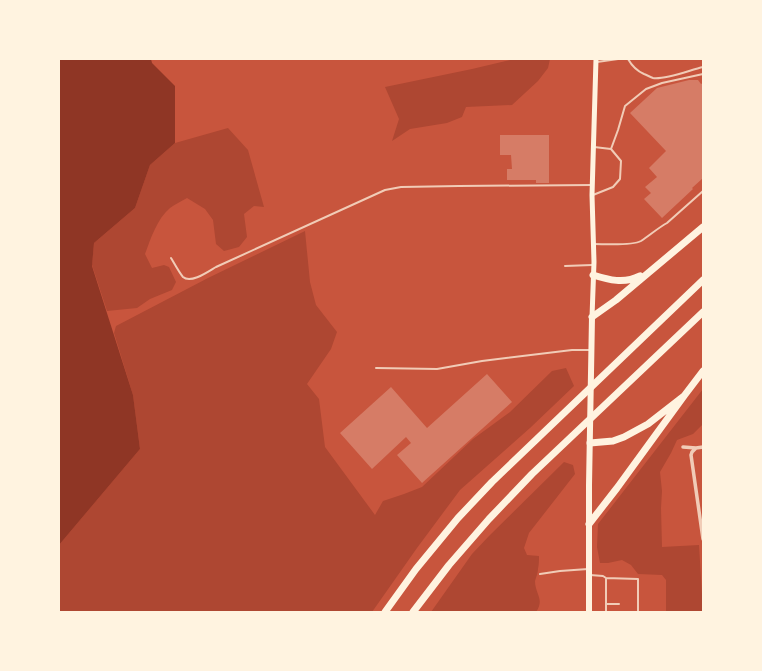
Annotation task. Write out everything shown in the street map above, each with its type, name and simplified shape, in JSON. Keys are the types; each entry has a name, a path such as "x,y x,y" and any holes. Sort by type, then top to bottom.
{"highway":[{"path":"592,317 616,300 703,227"},
{"path":"593,276 624,281 634,279 652,269"},
{"path":"385,612 416,569 458,518 492,482 703,280"},
{"path":"412,612 449,565 489,519 532,474 703,312"},
{"path":"589,524 703,371"},
{"path":"590,443 613,441 624,437 648,424 684,396"}],"main road":[{"path":"589,612 593,276 592,196 596,60"}],"street":[{"path":"683,447 703,447"},
{"path":"696,448 691,455 703,539"}],"lane":[{"path":"596,60 618,59"},
{"path":"628,59 639,72 653,78 662,78 703,67"},
{"path":"611,149 625,106 646,89 662,83 703,74"},
{"path":"592,196 613,187 620,179 621,161 611,149 594,147"},
{"path":"171,258 183,277 187,279 196,278 216,267 385,190 401,187 593,185"},
{"path":"593,244 614,245 639,242 667,223 703,191"},
{"path":"565,266 593,265"},
{"path":"376,368 437,369 482,361 564,351 592,350"},
{"path":"540,574 560,571 589,572 606,578 638,579 638,612"},
{"path":"606,578 606,612"},
{"path":"606,604 620,604"}],"shaded area":[{"path":"59,59 151,59 152,63 175,86 175,143 150,165 135,208 94,243 92,266 133,395 140,449 59,545"},
{"path":"514,59 550,59 548,68 538,81 512,105 466,107 462,117 447,123 410,129 392,141 399,119 385,87"},
{"path":"228,128 248,150 264,207 254,206 244,214 247,237 239,247 224,251 216,244 213,220 205,209 187,198 165,212 155,229 145,254 152,268 164,265 169,267 176,282 172,290 150,299 137,308 107,311 92,265 94,243 135,208 150,165 175,143"},
{"path":"305,231 310,282 316,305 337,332 331,349 307,384 319,399 325,447 375,515 383,501 422,487 473,439 510,412 552,371 566,368 574,386 530,428 460,490 372,612 59,612 59,545 140,449 133,395 114,333 116,326 208,278"},
{"path":"703,389 703,424 693,434 677,440 660,472 662,491 662,547 699,545 703,612 666,612 666,580 662,575 638,574 631,565 622,560 600,563 597,547 598,524"},
{"path":"564,462 573,465 575,474 529,533 524,548 527,555 539,556 535,586 540,604 536,612 431,612 472,554"}],"building":[{"path":"689,80 698,80 701,84 703,83 703,178 662,218 644,199 651,193 645,187 657,177 649,168 666,151 630,113 657,88"},
{"path":"500,135 549,135 549,183 536,183 536,180 507,180 507,169 512,169 511,155 500,155"},
{"path":"487,374 512,402 422,483 397,455 411,443 406,437 372,469 340,433 391,387 427,428"}]}
